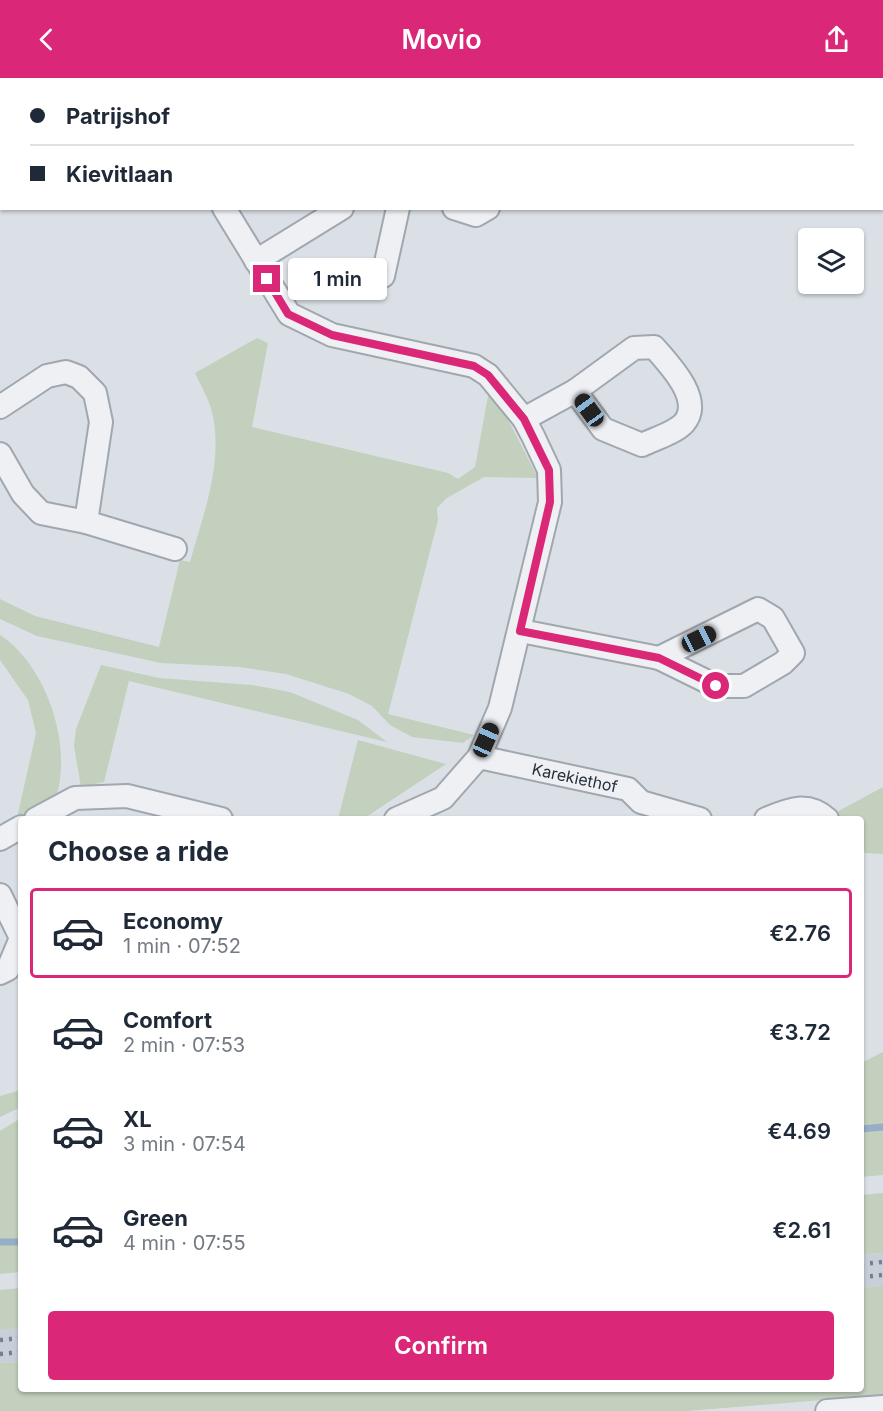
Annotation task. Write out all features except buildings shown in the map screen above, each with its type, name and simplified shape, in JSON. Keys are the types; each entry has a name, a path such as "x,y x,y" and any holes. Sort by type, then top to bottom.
{"street":[{"path":"225,210 288,314 332,335 474,366 488,375 524,419 549,470 550,502 500,708 479,757 442,798 403,816"},
{"path":"256,261 339,210"},
{"path":"383,276 398,210"},
{"path":"460,210 476,215 485,210"},
{"path":"524,419 575,391 634,348 654,346 687,393 690,409 683,424 642,445 603,429 575,391"},
{"path":"0,407 47,376 66,372 79,377 95,393 101,422 86,522"},
{"path":"0,454 23,494 41,513 86,522 175,549"},
{"path":"520,631 659,658 716,686 744,686 783,663 794,653 773,618 758,609 659,658"},
{"name":"Karekiethof","path":"479,757 628,789 640,802 689,816"},
{"path":"42,816 75,798 128,796 209,816"},
{"path":"773,816 797,806 823,816"},
{"path":"0,839 18,829"},
{"path":"0,895 18,932"},
{"path":"0,973 8,969 18,945"},
{"path":"827,1411 883,1407"}],"shaded area":[{"path":"883,1253 883,1286 864,1288 864,1254"},
{"path":"18,1328 18,1362 0,1363 0,1330"}],"green space":[{"path":"257,338 268,343 252,427 448,473 458,479 475,467 489,391 499,402 538,478 484,477 447,498 437,508 438,520 388,714 474,735 463,743 412,737 390,725 372,706 349,694 286,674 240,667 161,663 37,636 0,619 0,599 35,616 159,647 180,560 190,562 214,469 215,431 212,412 195,373"},
{"path":"0,635 16,648 31,666 42,685 52,707 61,754 56,797 17,818 36,733 28,700 0,660"},
{"path":"101,665 159,678 252,685 290,692 358,720 387,742 129,681 104,782 81,787 74,746 76,729"},
{"path":"358,740 446,764 368,816 339,816"},
{"path":"883,787 883,854 865,853 864,816 838,816 835,813"},
{"path":"883,1052 883,1175 864,1177 864,1062"},
{"path":"18,1091 18,1108 0,1117 0,1096"},
{"path":"18,1120 18,1272 0,1274 0,1131"},
{"path":"883,1193 883,1253 864,1254 864,1195"},
{"path":"883,1286 883,1395 687,1411 0,1411 0,1363 18,1362 18,1392 864,1392 864,1288"},
{"path":"18,1288 18,1328 0,1330 0,1290"}],"waterway":[{"path":"864,1129 883,1127"},
{"path":"0,1242 18,1242"}],"railway":[{"path":"864,1264 883,1262"},
{"path":"864,1277 883,1275"},
{"path":"0,1340 18,1338"},
{"path":"0,1354 18,1352"}],"route":[{"path":"267,279 288,314 332,335 474,366 488,375 524,419 549,470 550,502 520,631 659,658 716,686"}]}
